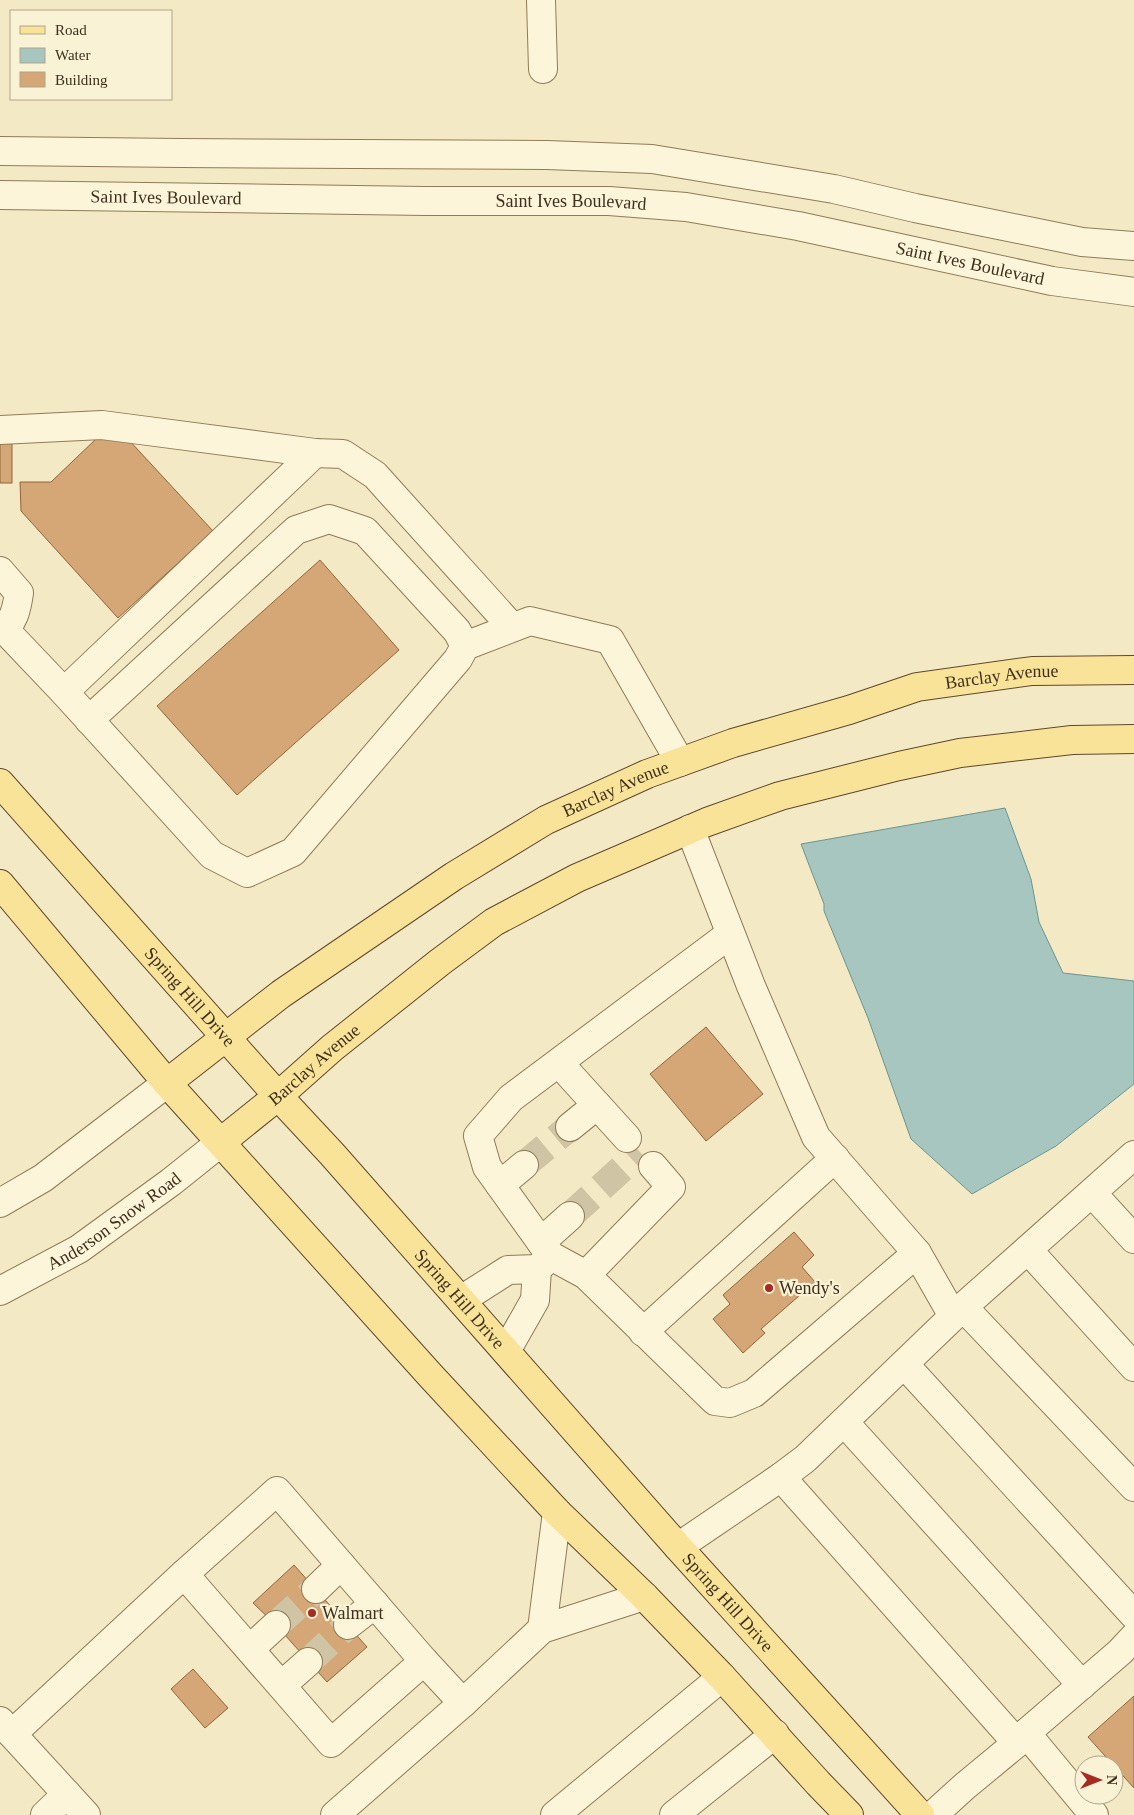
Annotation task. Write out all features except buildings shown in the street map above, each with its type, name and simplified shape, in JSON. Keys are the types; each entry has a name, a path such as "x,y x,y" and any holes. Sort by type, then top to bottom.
{"main road":[{"name":"Barclay Avenue","path":"167,1083 281,994 454,876 546,820 647,774 733,744 848,710 917,687 1032,671 1134,670"},
{"name":"Barclay Avenue","path":"221,1142 440,962 494,922 577,878 690,829 780,796 899,766 960,753 1072,740 1134,739"},
{"name":"Spring Hill Drive","path":"0,783 278,1096 332,1154 678,1547 920,1815"},
{"path":"0,884 167,1083 430,1375 557,1512 644,1596 722,1677 849,1815"}],"street":[{"path":"541,0 543,69"},
{"path":"0,150 547,155 652,159 834,189 915,208 1082,242 1134,246"},
{"path":"609,201 611,158"},
{"name":"Saint Ives Boulevard","path":"0,196 425,201 609,201 686,207 798,226 1052,281 1134,292"},
{"path":"0,430 102,425 315,453 343,454 375,475 512,627"},
{"path":"64,692 315,453"},
{"path":"89,720 296,530 329,519 365,531 457,631 465,646"},
{"path":"0,571 19,593 17,612 2,630 64,692 212,855 248,873 293,852 458,659 465,646 530,621 610,640 680,762"},
{"path":"690,829 751,986 816,1137 918,1253 958,1312 1134,1487"},
{"path":"730,934 511,1098 478,1136 487,1167 543,1256 586,1276 716,1401 730,1403 754,1394 918,1253"},
{"path":"559,1062 627,1138"},
{"path":"0,1203 43,1178 167,1083"},
{"path":"570,1127 597,1105"},
{"name":"Anderson Snow Road","path":"0,1291 79,1249 171,1182 221,1142"},
{"path":"678,1547 781,1478 805,1459 958,1312 1134,1155"},
{"path":"643,1332 835,1158"},
{"path":"500,1185 524,1166"},
{"path":"586,1276 671,1187 653,1166"},
{"path":"1092,1193 1134,1239"},
{"path":"506,1352 535,1300 543,1256 570,1216"},
{"path":"1028,1250 1134,1367"},
{"path":"461,1300 508,1270 543,1256"},
{"path":"904,1364 1134,1615"},
{"path":"844,1422 1082,1685"},
{"path":"781,1478 1094,1815"},
{"path":"86,1815 4,1728 184,1574 277,1491 424,1661 463,1703"},
{"path":"542,1628 557,1512"},
{"path":"316,1589 341,1565"},
{"path":"184,1574 251,1648 331,1743 424,1661"},
{"path":"335,1815 463,1703 542,1628 644,1596"},
{"path":"348,1625 375,1604"},
{"path":"251,1648 276,1625"},
{"path":"933,1815 1120,1652 1134,1637"},
{"path":"282,1685 308,1662"},
{"path":"555,1815 722,1677"},
{"path":"674,1815 775,1734"},
{"path":"45,1815 68,1794"}],"water":[{"path":"1005,808 1031,879 1039,922 1063,973 1134,981 1134,1084 1056,1146 972,1194 911,1139 868,1018 824,911 824,904 801,844"}],"tunnel":[{"path":"524,1165 570,1127"},
{"path":"570,1216 640,1152"},
{"path":"276,1625 316,1589"},
{"path":"308,1662 348,1625"}],"place":[{"name":"Wendy's","path":"769,1288"},
{"name":"Walmart","path":"312,1613"}]}
